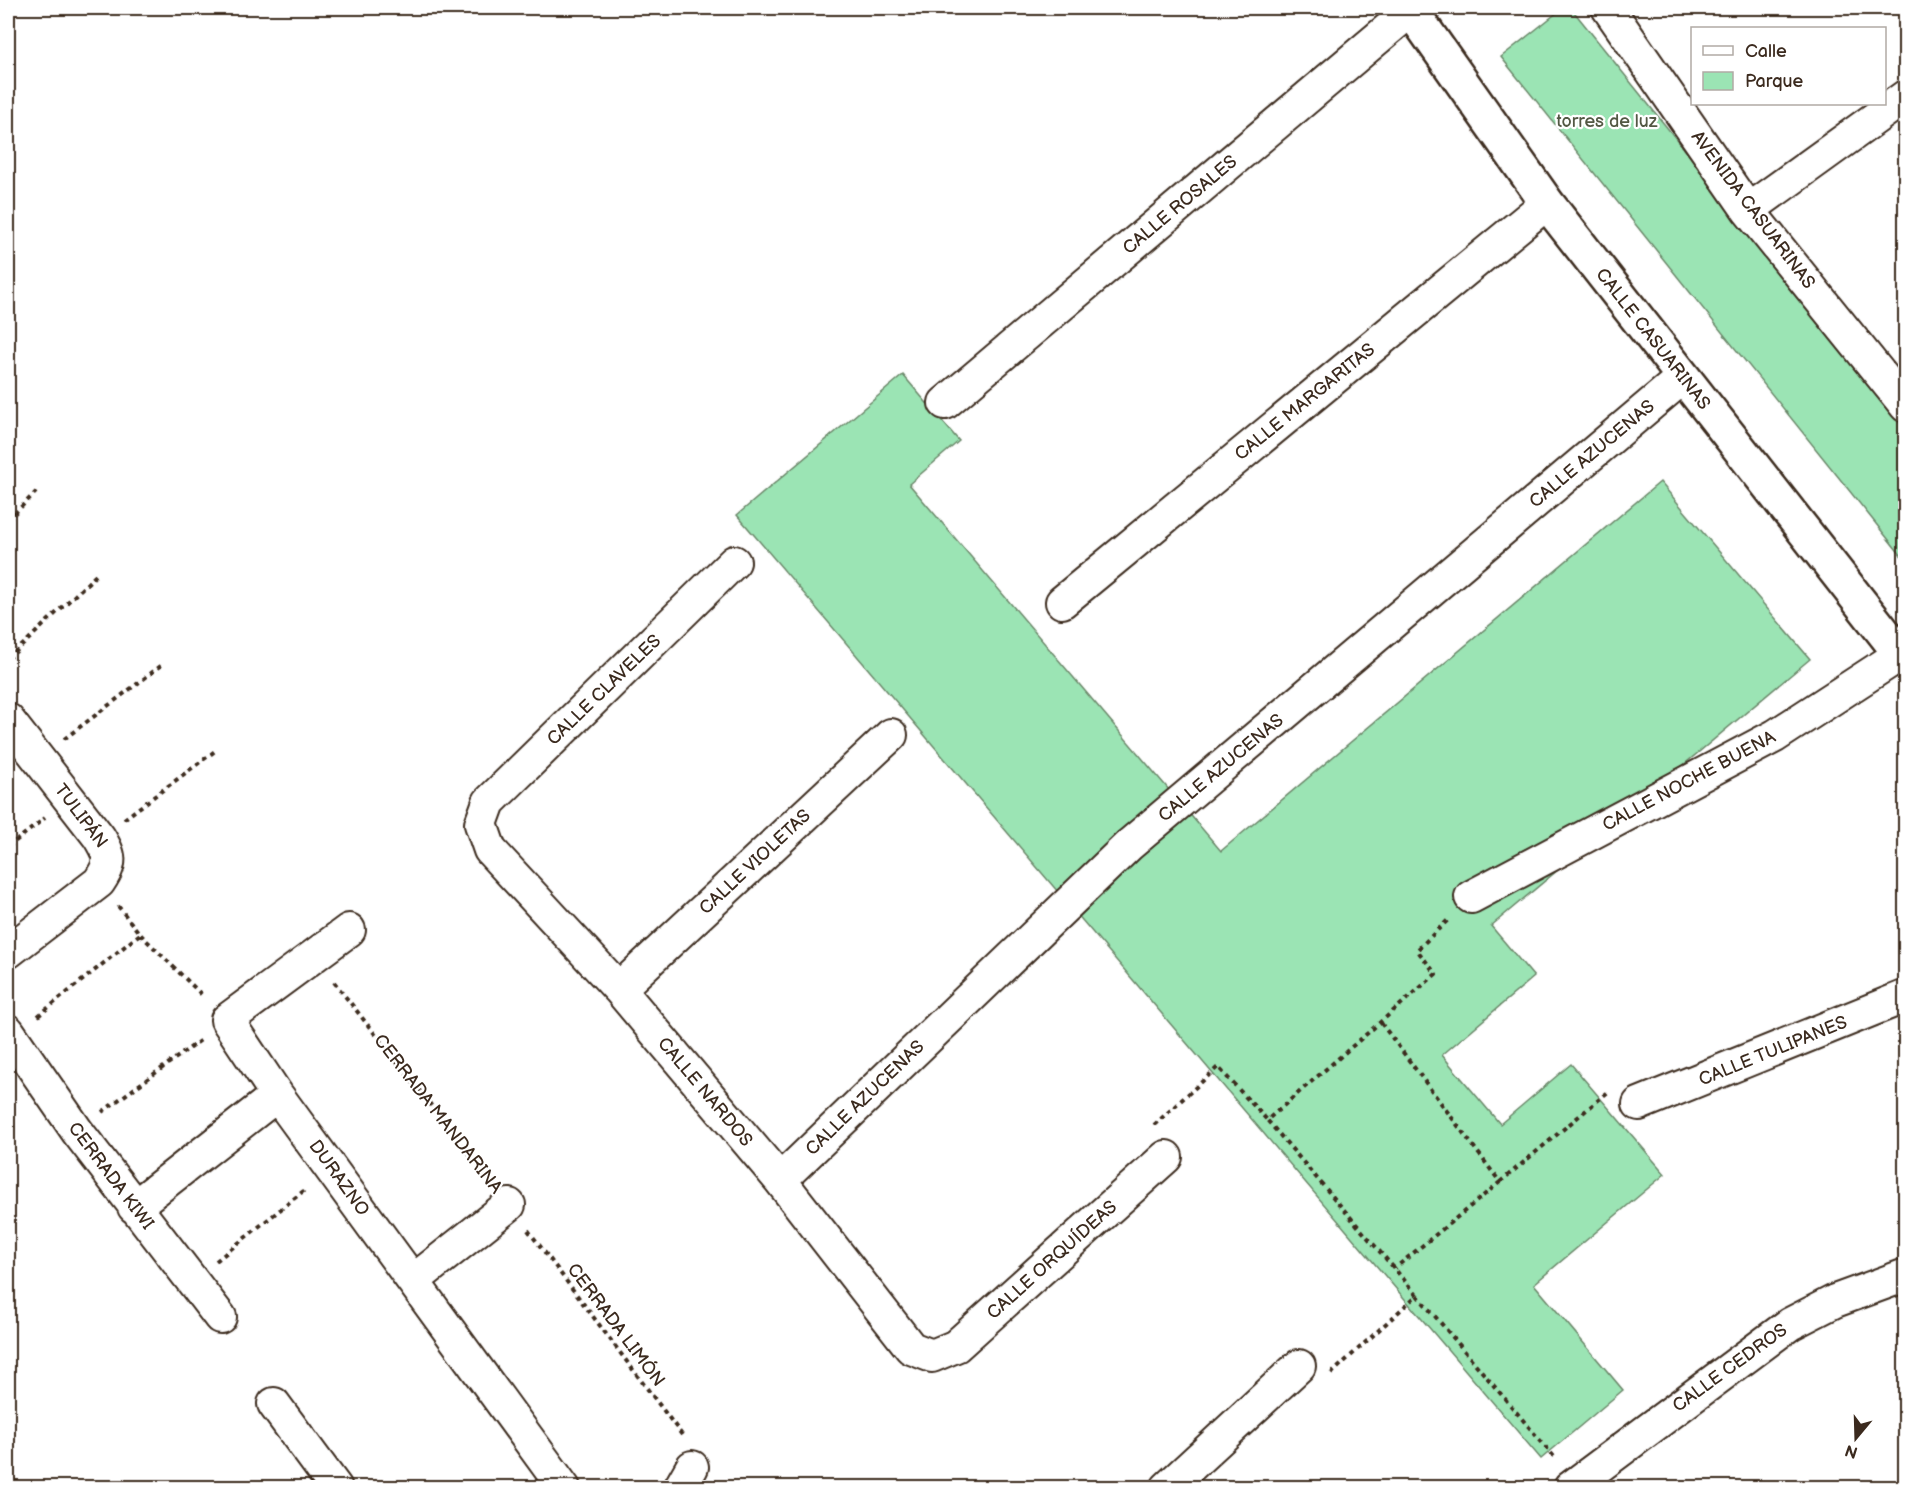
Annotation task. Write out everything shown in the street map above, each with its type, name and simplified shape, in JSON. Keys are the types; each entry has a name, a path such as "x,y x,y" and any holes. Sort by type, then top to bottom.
{"street":[{"name":"AVENIDA CASUARINAS","path":"1608,8 1748,210 1905,406"},
{"name":"CALLE CASUARINAS","path":"1413,9 1547,203 1903,658"},
{"name":"CALLE ROSALES","path":"945,403 1413,9"},
{"path":"1748,210 1905,96"},
{"name":"CALLE MARGARITAS","path":"1062,602 1547,203"},
{"name":"CALLE AZUCENAS","path":"780,1180 1129,845 1682,378"},
{"name":"CALLE CLAVELES","path":"481,824 489,802 734,562"},
{"name":"CALLE NOCHE BUENA","path":"1471,897 1775,735 1903,658"},
{"name":"TULIPÁN","path":"8,720 99,837 109,854 108,868 99,882"},
{"name":"CALLE VIOLETAS","path":"619,989 891,735"},
{"name":"CALLE NARDOS","path":"481,824 490,850 619,989 780,1180 911,1348 932,1356"},
{"path":"8,952 99,882"},
{"path":"227,1020 349,930"},
{"name":"CALLE TULIPANES","path":"1639,1104 1905,996"},
{"name":"DURAZNO","path":"227,1020 278,1095 564,1488"},
{"name":"CERRADA KIWI","path":"10,1034 77,1131 220,1317"},
{"path":"134,1207 278,1095"},
{"name":"CALLE ORQUÍDEAS","path":"932,1356 956,1346 1166,1157"},
{"name":"CERRADA MANDARINA","path":"413,1281 509,1205"},
{"name":"CALLE CEDROS","path":"1576,1486 1790,1324 1835,1300 1905,1275"},
{"path":"1167,1488 1299,1366"},
{"path":"274,1404 336,1488"}],"path":[{"path":"8,520 36,492"},
{"path":"8,659 96,575"},
{"path":"37,759 162,666"},
{"path":"99,837 215,751"},
{"path":"8,847 69,799"},
{"path":"77,1131 227,1020 140,934 99,882"},
{"path":"1267,1120 1436,974 1418,950 1471,897"},
{"path":"10,1034 140,934"},
{"name":"CERRADA MANDARINA","path":"313,956 509,1205"},
{"path":"1381,1023 1500,1182"},
{"path":"1166,1157 1146,1133 1218,1067 1395,1268 1576,1486"},
{"path":"1395,1268 1621,1082 1639,1104"},
{"path":"192,1280 333,1168"},
{"name":"CERRADA LIMÓN","path":"509,1205 689,1445 686,1477"},
{"path":"1299,1366 1318,1386 1417,1296"}],"green space":[{"name":"torres de luz","path":"1563,8 1571,8 1905,424 1905,560 1501,57"},
{"path":"903,375 959,441 909,484 1221,851 1660,482 1810,659 1491,926 1534,977 1442,1055 1500,1124 1571,1064 1665,1174 1534,1284 1623,1390 1541,1459 737,515"}]}
